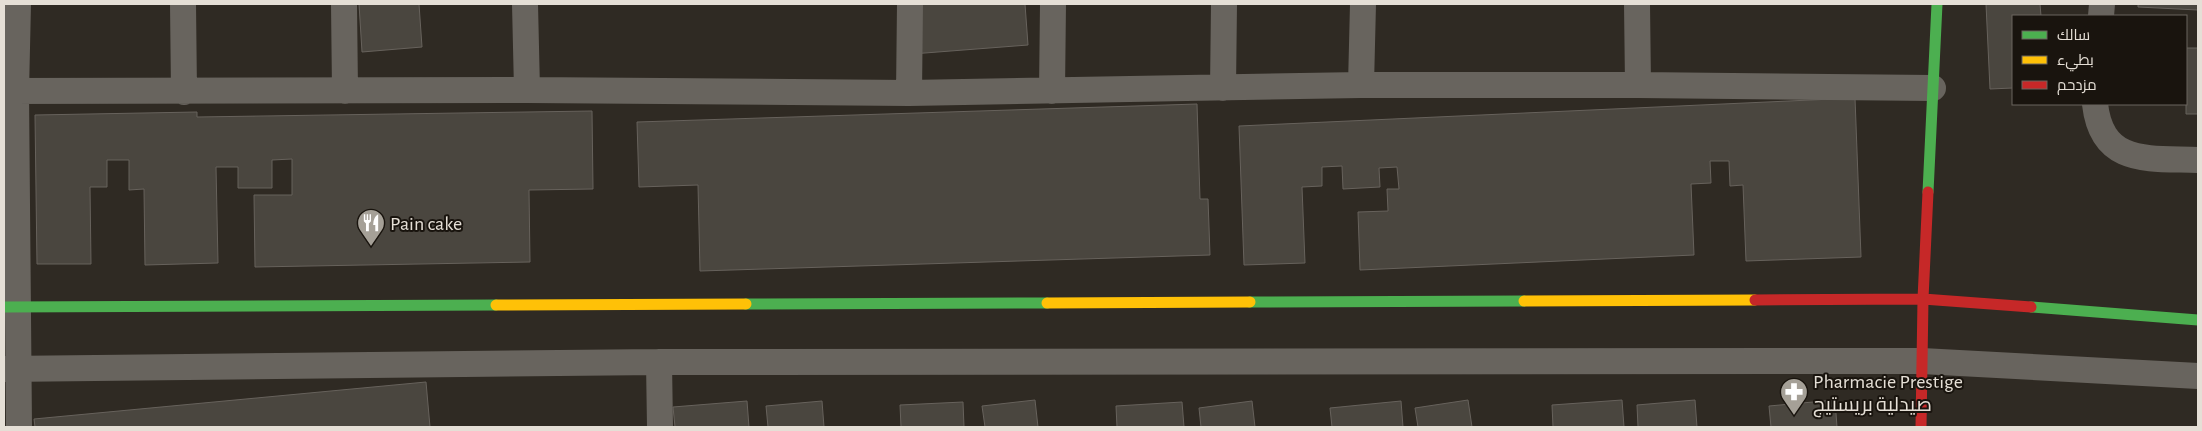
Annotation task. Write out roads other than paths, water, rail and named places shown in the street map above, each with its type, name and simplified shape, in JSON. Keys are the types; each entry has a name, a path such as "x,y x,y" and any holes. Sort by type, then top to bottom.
{"street":[{"path":"18,4 10,92 11,370 19,427"},
{"path":"183,4 184,92"},
{"path":"344,4 346,92"},
{"path":"525,4 527,90"},
{"path":"909,93 910,4"},
{"path":"1052,91 1053,4"},
{"path":"1223,88 1224,4"},
{"path":"1361,85 1363,4"},
{"path":"1637,4 1638,84"},
{"path":"1922,427 1923,300 1937,4"},
{"path":"10,92 527,90 909,93 1361,85 1638,84 1933,88"},
{"path":"2095,105 2096,115 2102,133 2109,143 2119,150 2145,157 2198,160"},
{"path":"11,306 1923,300 2198,320"},
{"path":"11,370 659,362 1922,361 2198,376"},
{"path":"659,362 660,427"},
{"path":"1921,397 1934,427"}],"place":[{"name":"Pain cake","path":"371,247"},
{"name":"Pharmacie Prestige صيدلية بريستيج","path":"1794,416"}]}
